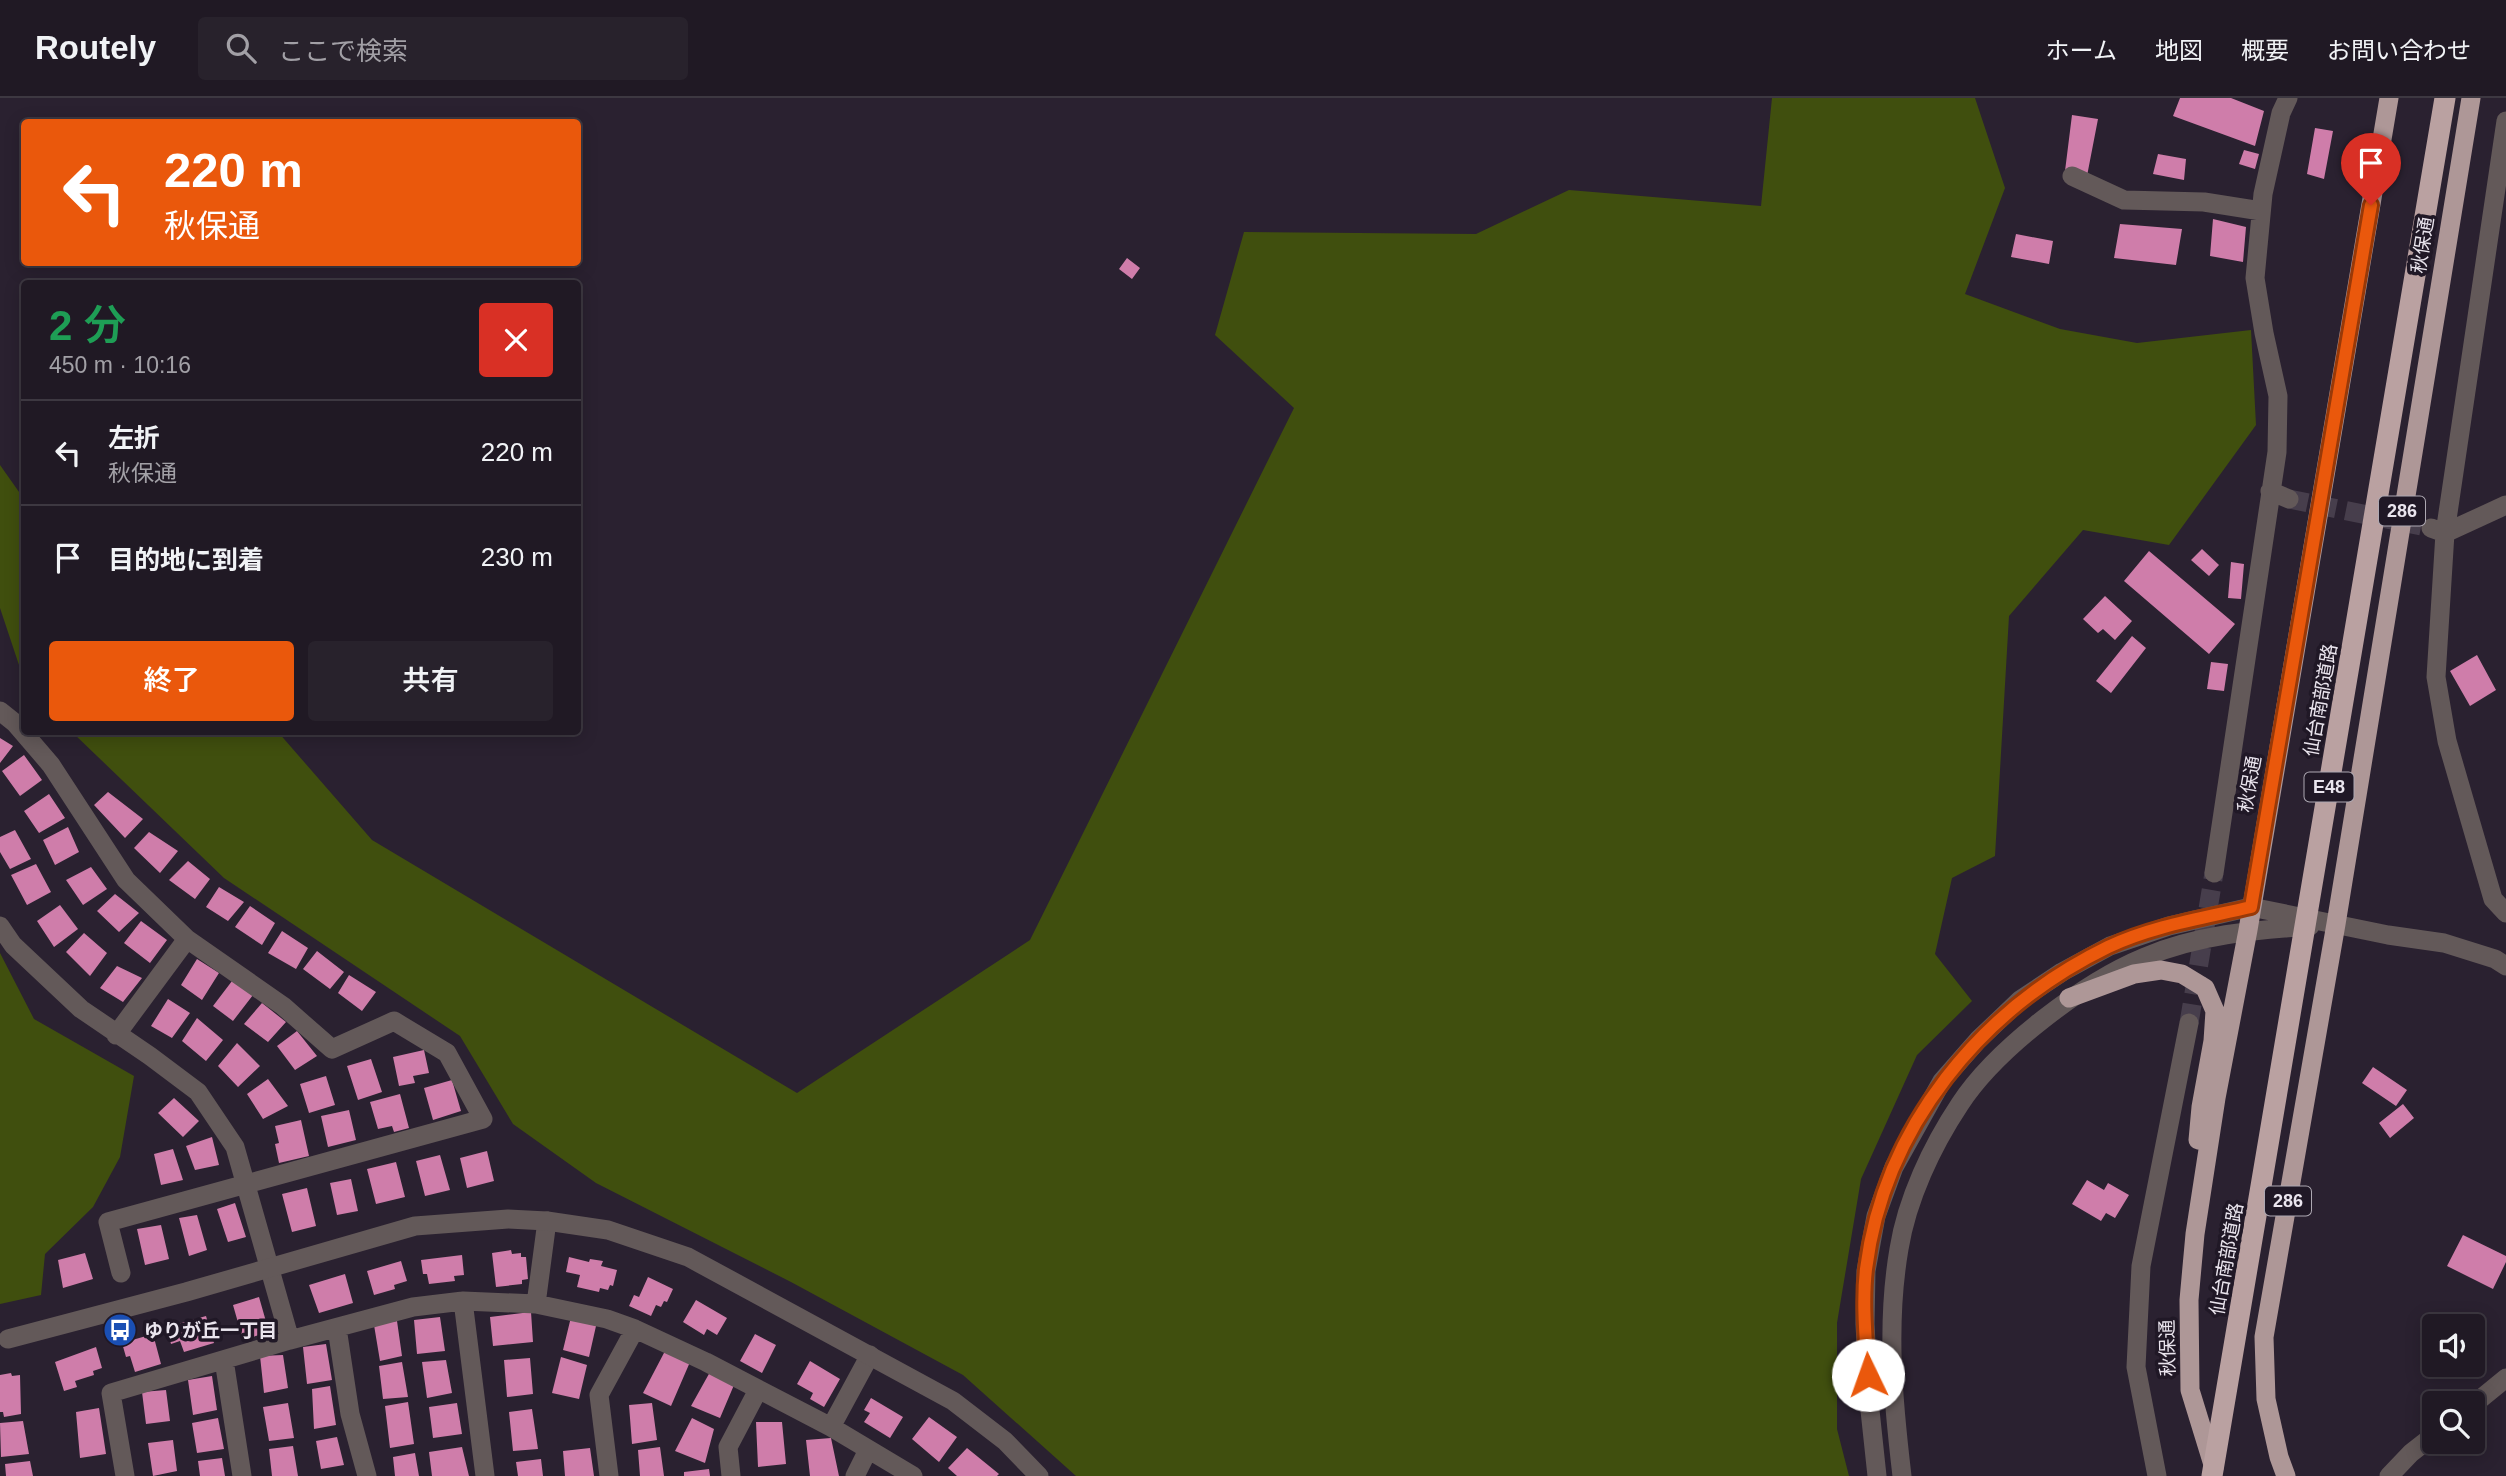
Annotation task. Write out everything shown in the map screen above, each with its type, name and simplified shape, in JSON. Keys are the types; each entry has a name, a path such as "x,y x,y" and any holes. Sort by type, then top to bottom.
{"highway":[{"name":"秋保通","path":"2214,1476 2190,1390 2189,1300 2200,1207 2216,1098 2248,930 2389,98"},
{"name":"仙台南部道路","path":"2214,1476 2445,98"},
{"name":"秋保通","path":"2286,1476 2266,1399 2264,1337 2336,924 2471,98"},
{"path":"2069,998 2134,974 2161,970 2182,974 2205,988 2215,1011 2195,1167 2200,1207"}],"street":[{"path":"2214,873 2277,452 2278,396 2255,278 2261,211 2281,113 2288,98"},
{"path":"2506,121 2438,531 2436,677 2447,741 2493,899 2506,913"},
{"path":"2072,176 2124,200 2204,202 2261,211"},
{"path":"2270,491 2289,499"},
{"path":"2438,531 2506,505"},
{"path":"0,711 21,730"},
{"path":"25,735 51,765 126,880 187,939 283,1006 332,1049 394,1021 447,1053 483,1119 108,1222 121,1273"},
{"path":"1877,1476 1865,1324 1866,1271 1876,1216 1894,1167 1942,1081 1978,1040 2020,1000 2062,972 2122,942 2169,926 2251,907 2444,943 2495,959 2506,966"},
{"path":"1902,1476 1892,1383 1892,1311 1899,1248 1914,1195 1961,1102 2001,1056 2069,998 2144,957 2248,930 2336,924"},
{"path":"0,926 13,945 80,1009 198,1092 235,1147 248,1184 290,1340"},
{"path":"116,1035 187,939"},
{"path":"2157,1476 2136,1367 2141,1266 2189,1023"},
{"path":"7,1340 415,1226 508,1219 547,1221 608,1230 688,1257 953,1401 1005,1441 1039,1476"},
{"path":"536,1304 547,1221"},
{"path":"463,1301 485,1476"},
{"path":"125,1476 111,1393 413,1307 463,1301 536,1304 607,1319 635,1329 706,1362 831,1427 913,1476"},
{"path":"337,1328 350,1414 367,1476"},
{"path":"609,1476 599,1395 635,1329"},
{"path":"831,1427 870,1355"},
{"path":"224,1360 242,1476"},
{"path":"732,1476 728,1447 758,1390"},
{"path":"2485,1399 2501,1390"},
{"path":"2389,1476 2422,1444"},
{"path":"855,1476 868,1450"}],"green space":[{"path":"1772,98 1975,98 2005,188 1965,294 2060,329 2137,343 2251,330 2256,425 2169,545 2083,530 2009,616 1995,856 1952,878 1935,954 1972,1001 1917,1055 1861,1179 1837,1323 1837,1429 1849,1476 1076,1476 963,1375 791,1282 596,1183 513,1124 460,1036 224,878 75,735 281,735 372,840 797,1093 1030,940 1294,408 1215,335 1244,232 1476,234 1569,190 1761,206"},
{"path":"0,465 21,495 21,671 0,608"},
{"path":"0,953 34,1019 134,1076 120,1157 93,1207 45,1254 41,1295 0,1304"}],"building":[{"path":"2180,98 2231,98 2264,111 2255,146 2173,116"},
{"path":"2072,115 2098,119 2087,176 2065,171"},
{"path":"2315,128 2333,131 2324,179 2307,174"},
{"path":"2244,150 2259,154 2255,169 2239,164"},
{"path":"2158,154 2186,159 2184,180 2153,174"},
{"path":"2213,219 2246,227 2243,262 2210,256"},
{"path":"2120,224 2182,229 2176,265 2114,258"},
{"path":"2016,234 2053,241 2049,264 2011,257"},
{"path":"1127,258 1140,268 1132,279 1119,269"},
{"path":"2202,549 2219,565 2209,576 2191,560"},
{"path":"2149,551 2235,624 2209,654 2124,581"},
{"path":"2231,562 2244,564 2241,599 2228,598"},
{"path":"2105,596 2132,621 2115,640 2103,629 2098,633 2083,619"},
{"path":"2132,636 2146,648 2111,693 2096,681"},
{"path":"2477,655 2496,690 2470,706 2450,671"},
{"path":"2211,662 2228,664 2224,691 2207,689"},
{"path":"0,738 13,746 0,763"},
{"path":"24,755 42,780 20,796 2,771"},
{"path":"108,792 143,819 125,838 94,805"},
{"path":"49,794 65,818 39,833 24,811"},
{"path":"68,827 79,852 55,865 43,840"},
{"path":"15,830 31,859 10,869 0,852 0,837"},
{"path":"149,832 178,851 160,873 134,848"},
{"path":"188,861 210,879 195,899 169,880"},
{"path":"36,864 51,892 27,905 11,875"},
{"path":"91,867 107,889 83,905 66,880"},
{"path":"219,887 244,902 228,921 206,907"},
{"path":"115,894 139,913 119,932 97,911"},
{"path":"60,905 78,929 54,947 37,921"},
{"path":"250,906 275,923 262,945 235,927"},
{"path":"141,921 167,940 150,963 124,943"},
{"path":"282,931 308,948 296,969 268,953"},
{"path":"84,933 107,953 90,976 66,952"},
{"path":"317,951 344,972 330,989 303,969"},
{"path":"197,959 219,973 202,1000 181,985"},
{"path":"117,966 142,978 123,1002 100,988"},
{"path":"349,975 376,992 362,1011 338,993"},
{"path":"232,981 253,995 233,1021 213,1006"},
{"path":"168,999 190,1013 172,1038 151,1026"},
{"path":"262,1003 286,1022 268,1042 244,1024"},
{"path":"197,1018 223,1040 206,1061 182,1041"},
{"path":"297,1031 317,1056 295,1070 277,1046"},
{"path":"237,1043 260,1066 238,1087 218,1066"},
{"path":"424,1050 429,1073 413,1076 415,1083 399,1086 393,1057"},
{"path":"371,1059 382,1092 358,1100 347,1066"},
{"path":"2373,1067 2407,1090 2396,1106 2362,1083"},
{"path":"326,1076 335,1105 309,1113 300,1084"},
{"path":"268,1079 288,1106 263,1119 247,1094"},
{"path":"452,1080 461,1111 433,1120 424,1088"},
{"path":"400,1094 409,1128 394,1132 392,1126 378,1129 370,1102"},
{"path":"174,1098 199,1121 183,1137 158,1113"},
{"path":"2403,1104 2414,1118 2390,1138 2379,1123"},
{"path":"349,1110 356,1140 328,1147 321,1116"},
{"path":"301,1120 309,1156 279,1163 275,1144 279,1143 275,1126"},
{"path":"212,1137 219,1165 195,1170 186,1146"},
{"path":"173,1149 183,1180 161,1185 154,1154"},
{"path":"487,1151 494,1181 467,1188 460,1158"},
{"path":"440,1155 450,1190 425,1196 416,1161"},
{"path":"396,1162 405,1197 376,1204 367,1169"},
{"path":"351,1179 358,1211 337,1215 330,1183"},
{"path":"2087,1180 2104,1190 2108,1183 2129,1195 2115,1218 2106,1213 2101,1221 2072,1204"},
{"path":"307,1188 316,1226 292,1232 282,1194"},
{"path":"235,1203 246,1237 228,1242 217,1209"},
{"path":"197,1215 207,1250 189,1256 179,1218"},
{"path":"161,1225 169,1259 145,1265 137,1229"},
{"path":"2463,1235 2506,1256 2506,1262 2493,1289 2447,1266"},
{"path":"511,1250 512,1254 521,1253 521,1257 526,1257 528,1279 522,1280 522,1284 496,1287 492,1253"},
{"path":"85,1253 93,1279 63,1288 58,1260"},
{"path":"462,1255 464,1275 454,1276 455,1281 429,1284 427,1274 423,1274 421,1260"},
{"path":"569,1257 589,1262 590,1259 603,1261 601,1266 617,1270 613,1286 610,1285 608,1290 600,1288 599,1292 577,1287 580,1275 566,1272"},
{"path":"401,1261 407,1281 394,1285 395,1289 374,1295 367,1271"},
{"path":"345,1274 353,1303 319,1313 309,1285"},
{"path":"648,1277 673,1289 667,1302 664,1301 661,1307 656,1305 651,1316 629,1306 634,1295 639,1297"},
{"path":"259,1297 269,1332 243,1340 233,1305"},
{"path":"696,1300 727,1318 717,1335 707,1329 704,1335 683,1322"},
{"path":"531,1312 533,1342 493,1346 490,1317"},
{"path":"206,1316 214,1343 184,1352 180,1341 171,1344 168,1332 179,1329 178,1324"},
{"path":"440,1317 445,1351 417,1354 414,1320"},
{"path":"571,1317 596,1326 589,1357 563,1350"},
{"path":"397,1321 402,1356 380,1361 374,1325"},
{"path":"153,1334 161,1364 135,1372 122,1343"},
{"path":"755,1334 776,1345 762,1373 740,1361"},
{"path":"326,1344 332,1380 307,1384 303,1347"},
{"path":"96,1347 102,1368 93,1371 94,1375 75,1381 77,1387 64,1391 55,1362"},
{"path":"665,1351 690,1362 671,1406 643,1393"},
{"path":"283,1355 288,1388 264,1393 260,1356"},
{"path":"561,1357 587,1365 579,1399 552,1393"},
{"path":"530,1358 533,1394 507,1397 504,1360"},
{"path":"446,1360 452,1393 427,1398 422,1362"},
{"path":"810,1361 840,1379 824,1407 810,1399 813,1393 797,1384"},
{"path":"402,1362 408,1397 383,1399 379,1366"},
{"path":"710,1372 734,1385 720,1418 691,1406"},
{"path":"11,1373 12,1376 20,1375 21,1414 4,1417 3,1412 0,1412 0,1375"},
{"path":"212,1376 217,1410 193,1415 188,1380"},
{"path":"330,1386 336,1425 314,1429 312,1389"},
{"path":"166,1390 170,1421 146,1424 142,1392"},
{"path":"871,1398 903,1417 890,1438 864,1422 870,1413 864,1410"},
{"path":"408,1402 414,1444 390,1448 385,1406"},
{"path":"288,1403 294,1438 269,1441 263,1407"},
{"path":"457,1403 462,1434 433,1438 429,1407"},
{"path":"652,1403 657,1440 632,1444 629,1405"},
{"path":"99,1408 106,1454 80,1458 76,1412"},
{"path":"532,1409 538,1449 513,1451 509,1412"},
{"path":"929,1417 957,1437 939,1462 912,1439"},
{"path":"218,1418 224,1449 197,1453 192,1423"},
{"path":"692,1418 714,1429 705,1463 675,1451"},
{"path":"23,1421 29,1454 1,1457 0,1423"},
{"path":"756,1422 782,1422 786,1464 758,1467"},
{"path":"337,1437 344,1465 321,1469 316,1441"},
{"path":"831,1438 839,1476 810,1476 806,1440"},
{"path":"173,1440 177,1471 153,1476 148,1443"},
{"path":"293,1446 298,1476 272,1476 269,1449"},
{"path":"462,1447 469,1476 432,1476 429,1452"},
{"path":"660,1447 664,1476 640,1476 638,1450"},
{"path":"590,1448 594,1476 565,1476 563,1451"},
{"path":"967,1448 999,1474 957,1476 948,1468"},
{"path":"415,1453 419,1476 395,1476 393,1457"},
{"path":"222,1458 225,1476 200,1476 198,1461"},
{"path":"541,1459 543,1476 518,1476 516,1462"},
{"path":"30,1461 33,1476 6,1476 5,1464"},
{"path":"709,1469 710,1476 684,1476 684,1472"}],"tunnel":[{"path":"2289,499 2431,528"},
{"path":"2189,1023 2214,873"}],"place":[{"name":"ゆりが丘一丁目","path":"120,1330"}],"route":[{"path":"1868,1375 1866,1271 1876,1216 1894,1167 1942,1081 1978,1040 2020,1000 2062,972 2110,946 2169,926 2251,907 2371,205"}]}
